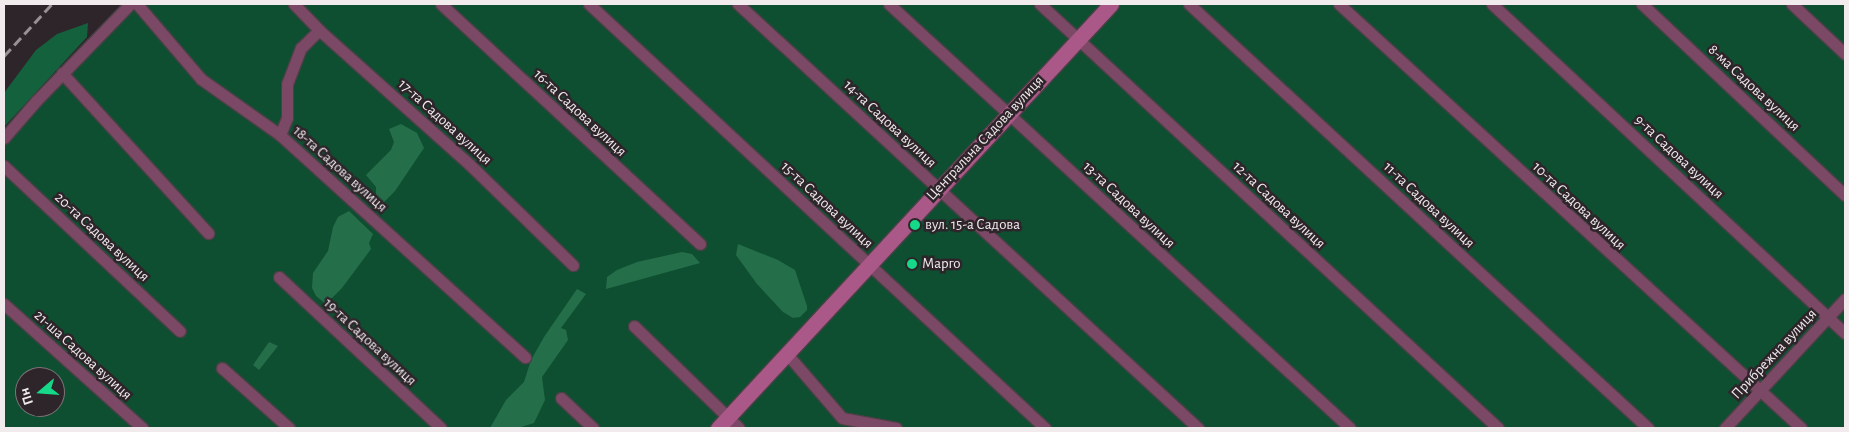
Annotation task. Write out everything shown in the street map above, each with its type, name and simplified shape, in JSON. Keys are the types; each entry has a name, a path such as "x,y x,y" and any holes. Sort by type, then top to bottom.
{"main road":[{"name":"Центральна Садова вулиця","path":"728,425 787,354 1110,4"}],"street":[{"path":"4,138 62,73 130,4"},
{"name":"18-та Садова вулиця","path":"137,4 201,79 280,135 526,357"},
{"name":"17-та Садова вулиця","path":"294,4 319,30 469,164 573,266"},
{"name":"16-та Садова вулиця","path":"441,4 700,244"},
{"name":"15-та Садова вулиця","path":"589,4 1046,428"},
{"name":"14-та Садова вулиця","path":"738,4 1198,428"},
{"name":"13-та Садова вулиця","path":"889,4 1350,428"},
{"name":"12-та Садова вулиця","path":"1040,4 1498,428"},
{"name":"11-та Садова вулиця","path":"1189,4 1648,428"},
{"name":"10-та Садова вулиця","path":"1339,4 1800,428"},
{"name":"9-та Садова вулиця","path":"1492,4 1845,333"},
{"name":"8-ма Садова вулиця","path":"1642,4 1845,195"},
{"path":"1792,4 1845,54"},
{"path":"280,135 287,118 287,84 301,48 319,30"},
{"path":"62,73 208,234"},
{"name":"20-та Садова вулиця","path":"4,166 180,331"},
{"name":"19-та Садова вулиця","path":"279,277 442,428"},
{"name":"Прибрежна вулиця","path":"1725,428 1845,299"},
{"name":"21-ша Садова вулиця","path":"4,304 142,428"},
{"path":"634,326 728,425"},
{"path":"787,354 842,418 896,428"},
{"path":"222,368 289,428"},
{"path":"561,398 593,428"}],"shaded area":[{"path":"124,4 1845,4 1845,428 4,428 4,135"},
{"path":"88,23 87,37 4,127 4,93 36,50 57,34"},
{"path":"401,124 417,133 424,148 395,191 381,205 376,205 376,187 366,175 391,150 394,142 389,129"},
{"path":"349,211 373,234 369,243 371,249 342,288 326,304 316,296 312,288 313,273 328,251 333,227 338,217"},
{"path":"738,244 778,260 795,270 807,306 807,310 800,317 793,318 783,312 757,284 736,255"},
{"path":"682,252 692,254 700,263 606,289 607,277 617,270 637,262"},
{"path":"577,289 586,294 561,328 566,330 568,340 542,377 545,400 534,423 518,428 490,428 506,400 524,382 531,360 544,337"},
{"path":"269,342 278,346 259,370 253,365"}],"railway":[{"path":"4,56 52,4"}],"place":[{"name":"вул. 15-а Садова","path":"915,225"},
{"name":"Марго","path":"912,264"}]}
